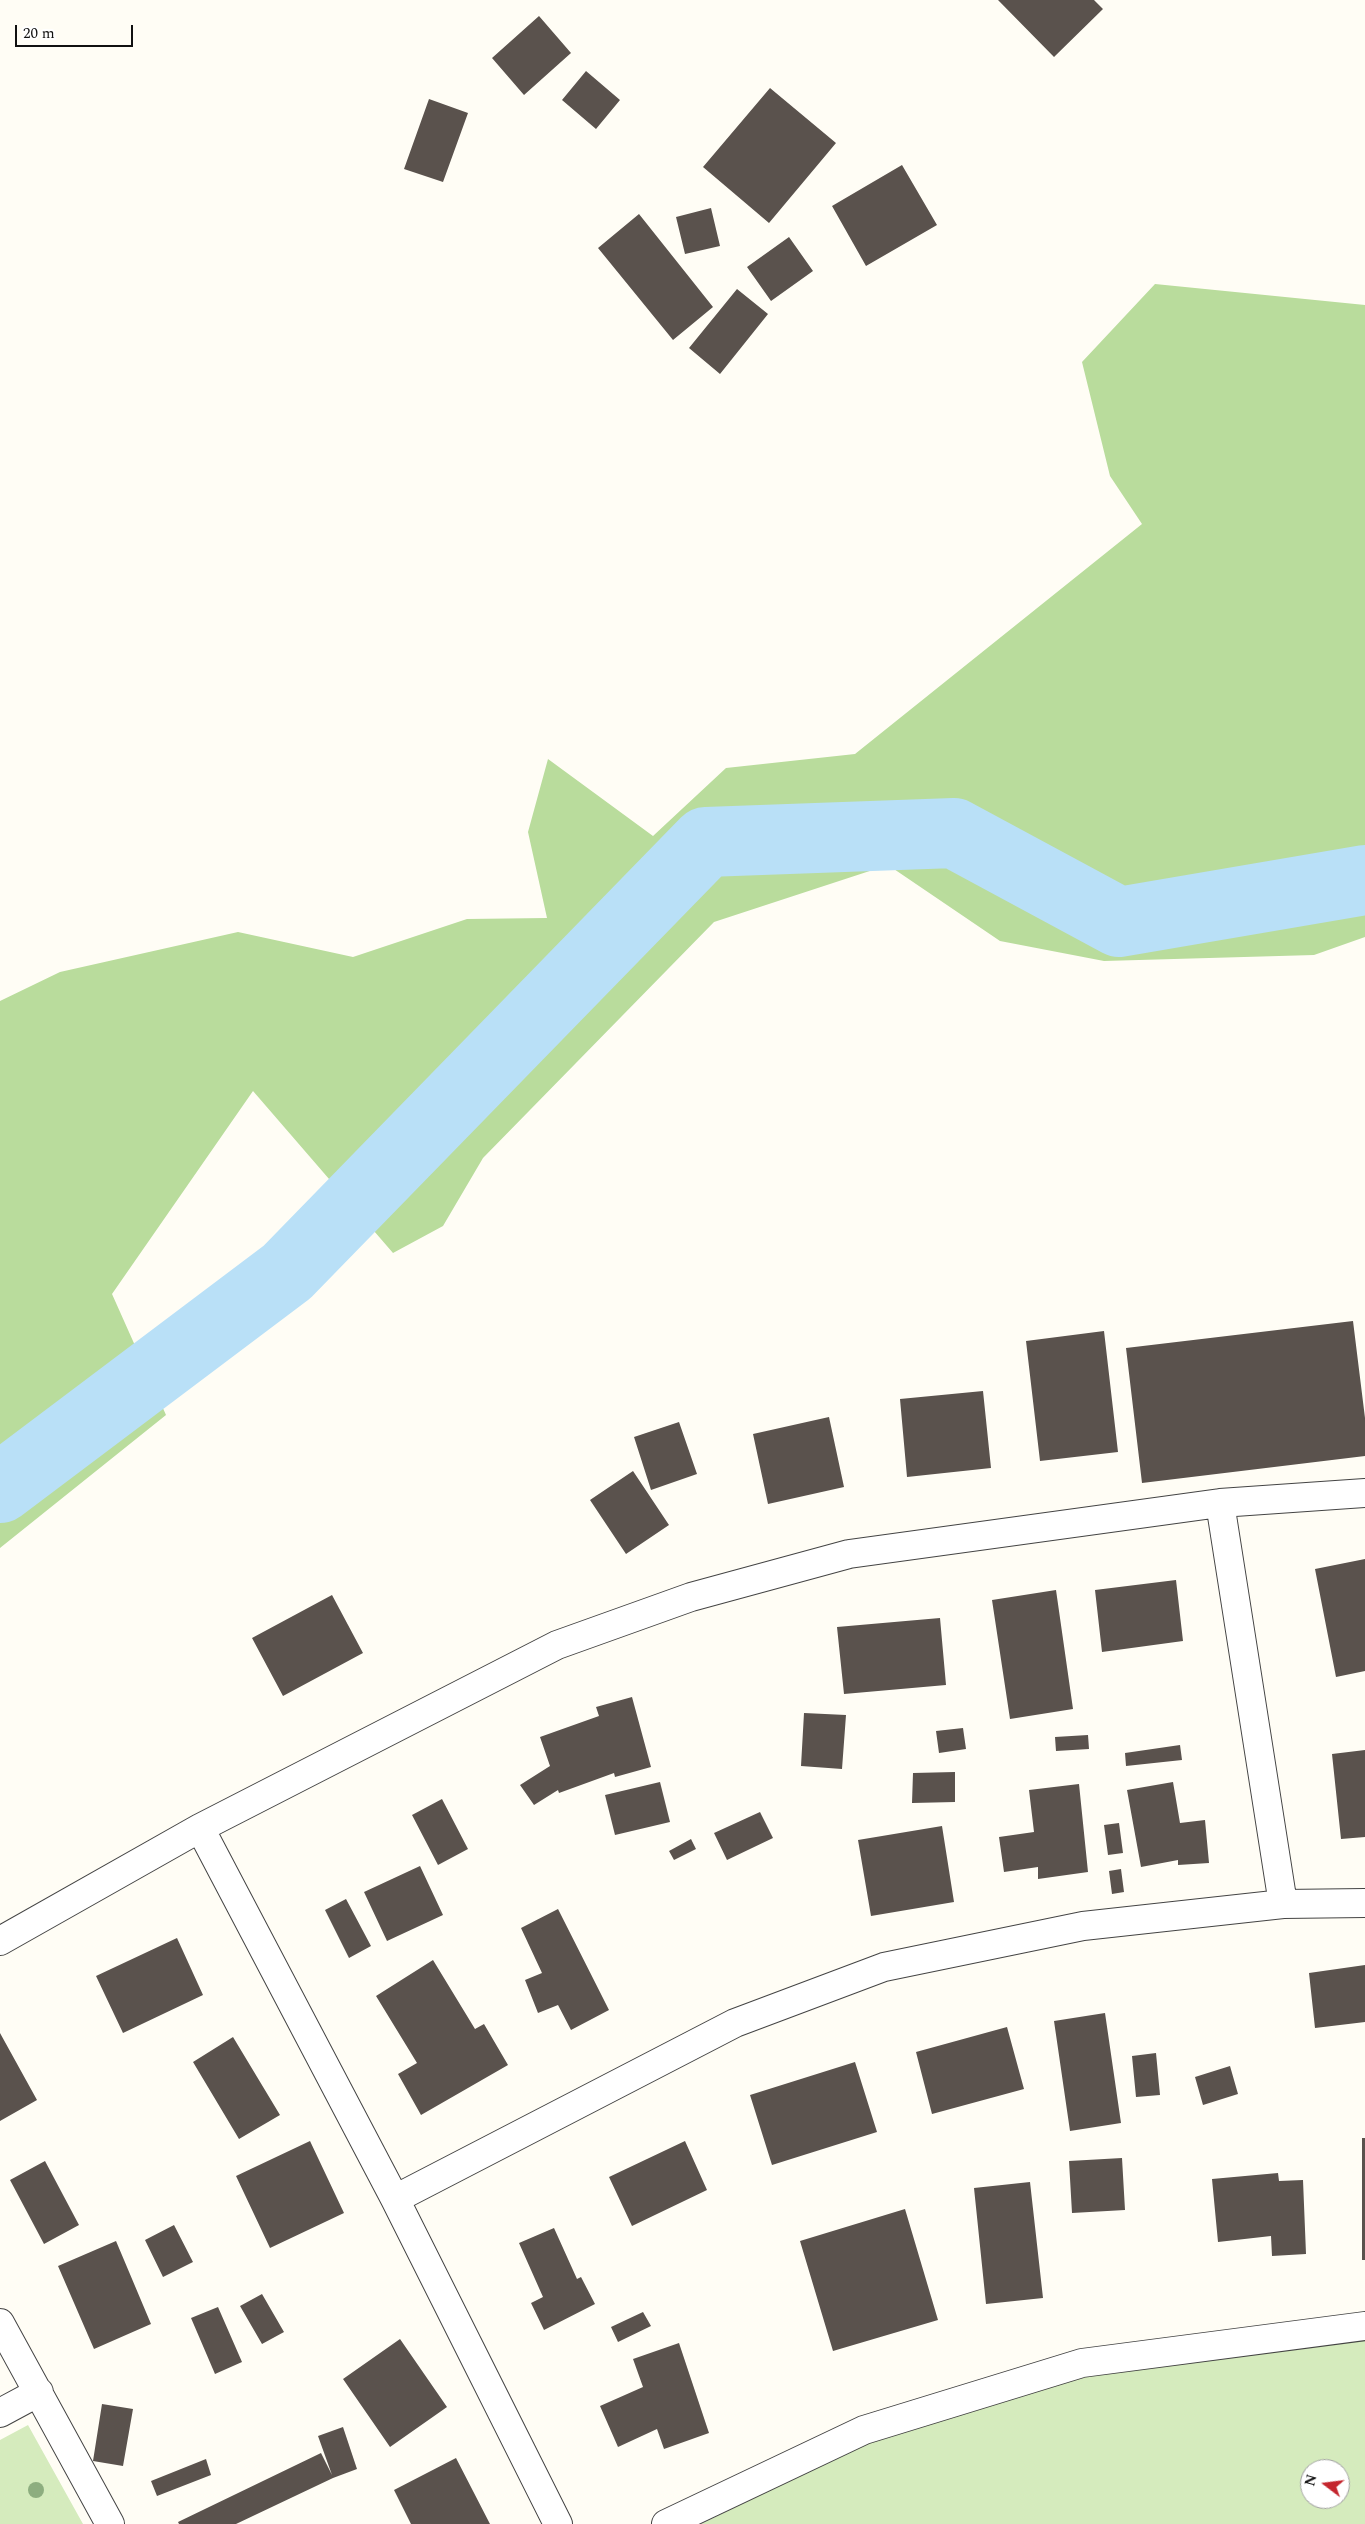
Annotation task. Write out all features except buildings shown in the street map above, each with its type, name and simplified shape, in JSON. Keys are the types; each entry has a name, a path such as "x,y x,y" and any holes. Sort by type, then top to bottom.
{"street":[{"path":"0,1941 200,1828 557,1645 691,1597 849,1554 1220,1502 1365,1493"},
{"path":"1220,1502 1284,1904"},
{"path":"200,1828 395,2199 558,2524"},
{"path":"395,2199 735,2024 884,1967 1083,1926 1284,1904 1365,1903"},
{"path":"0,2323 110,2524"},
{"path":"666,2524 864,2430 1082,2362 1365,2326"},
{"path":"0,2412 38,2392"}],"green space":[{"path":"1155,284 1365,305 1365,937 1314,955 1104,961 1000,941 888,865 714,922 483,1158 443,1226 393,1253 253,1091 112,1294 166,1415 0,1548 0,1001 60,972 238,932 353,957 467,919 547,918 528,832 548,759 653,836 726,768 855,754 1142,524 1110,476 1082,362"},
{"path":"1365,2339 1365,2524 701,2524 874,2439 1086,2374"},
{"path":"28,2425 83,2524 0,2524 0,2440"}],"waterway":[{"path":"0,1488 287,1272 706,842 954,833 1119,922 1365,880"}]}
